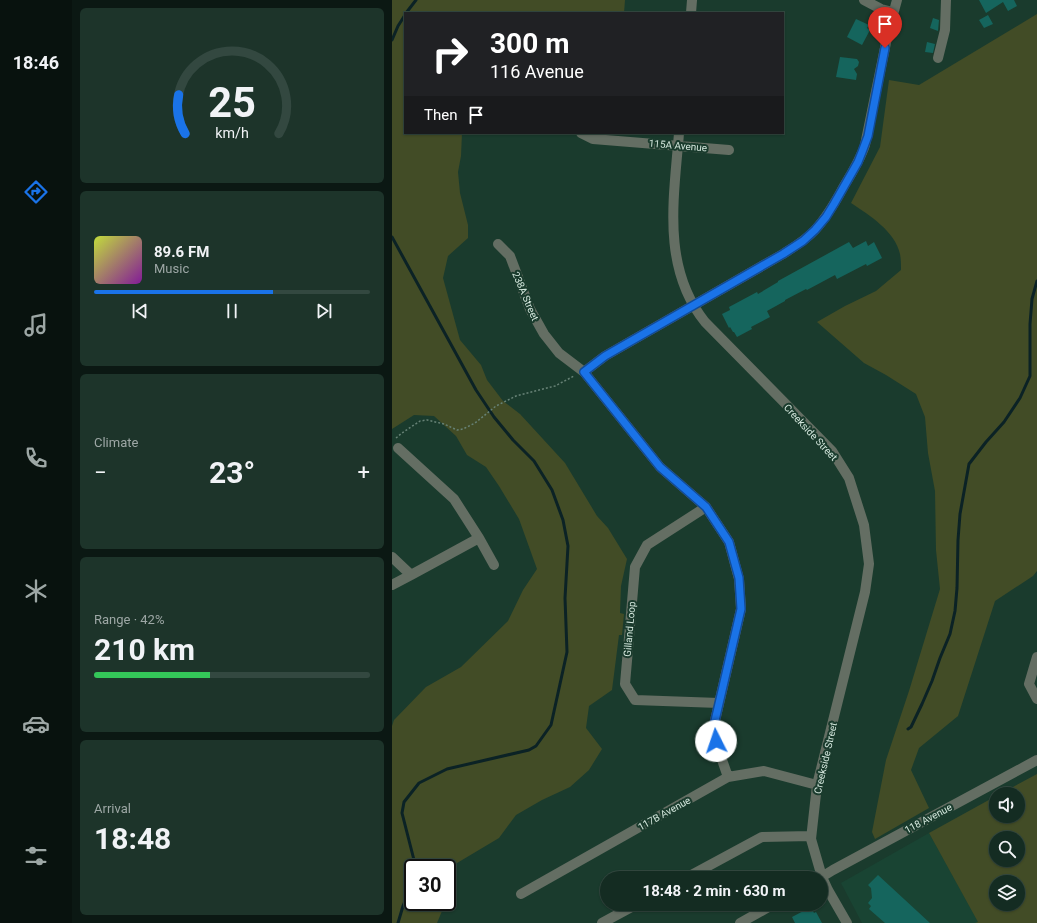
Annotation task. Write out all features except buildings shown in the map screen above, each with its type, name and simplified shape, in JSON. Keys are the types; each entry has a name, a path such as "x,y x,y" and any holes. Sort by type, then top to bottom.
{"street":[{"path":"691,12 692,0"},
{"path":"864,0 881,9 893,12"},
{"path":"584,372 605,356 794,247 815,230 826,217 858,162 868,136 888,33 897,0"},
{"path":"938,58 945,30 946,0"},
{"name":"115A Avenue","path":"583,134 593,139 729,150"},
{"name":"Creekside Street","path":"679,134 673,216 674,243 679,270 685,290 705,322 832,451 849,478 864,525 869,564 866,592 817,785 811,839 819,871"},
{"name":"238A Street","path":"498,244 510,256 530,309 544,334 559,353 584,372 660,467 706,507 729,542 739,578 741,609 713,734 728,777"},
{"path":"395,445 454,499 494,565"},
{"name":"Gilland Loop","path":"706,507 647,545 634,567 625,684 636,700 719,703"},
{"path":"392,585 479,538"},
{"path":"392,557 411,575"},
{"path":"1037,657 1029,684 1037,699"},
{"name":"118 Avenue","path":"828,873 1037,760"},
{"name":"117B Avenue","path":"520,894 728,777 764,771 817,785"},
{"path":"699,871 762,837 811,836"},
{"name":"Creekside Street","path":"828,890 847,923"},
{"path":"602,923 624,911"},
{"path":"740,923 761,911"}],"path":[{"path":"395,445 402,433 420,421 427,420 444,424 456,430 463,429 475,423 496,406 516,396 555,386 584,372"}],"shaded area":[{"path":"392,0 625,0 624,12 404,12 404,134 462,134 461,156 458,172 460,193 468,225 468,238 448,256 443,278 460,340 481,365 487,380 503,401 520,414 565,463 597,516 608,528 627,559 621,586 620,613 624,614 622,635 619,635 612,690 589,706 586,728 602,749 589,770 570,787 542,800 516,815 499,838 456,864 456,859 404,859 404,911 442,911 437,923 392,923 392,726 394,720 426,687 461,667 508,621 523,590 537,569 519,519 486,467 467,455 456,436 434,416 414,415 392,429"},
{"path":"1037,14 1037,571 1033,576 995,601 958,716 919,748 911,770 929,808 875,839 872,832 886,760 940,589 936,550 935,491 928,453 925,417 916,394 864,363 817,322 876,291 901,270 900,254 893,238 880,224 851,203 880,147 889,80 919,85"},
{"path":"1037,774 1037,923 975,923 978,922 929,833 989,800 989,823 1025,823 1025,787 1013,787"},
{"path":"929,833 979,923 862,923 841,883"}],"waterway":[{"path":"407,12 416,0"},
{"path":"392,40 404,17"},
{"path":"392,237 476,390 494,417 513,440 534,461 552,490 563,520 568,546 565,598 567,652 551,725 536,746 529,750 447,769 419,783 404,802 402,813 414,859"},
{"path":"908,729 911,727 922,704 950,634 955,611 957,588 960,514 969,464 1004,422 1020,398 1030,376 1030,324 1032,299 1037,281"},
{"path":"398,923 404,904"}],"route":[{"path":"716,741 713,734 714,725 741,609 739,578 729,542 706,507 660,467 584,372 605,356 783,254 803,241 815,230 826,217 834,204 858,162 865,145 885,48"}]}
